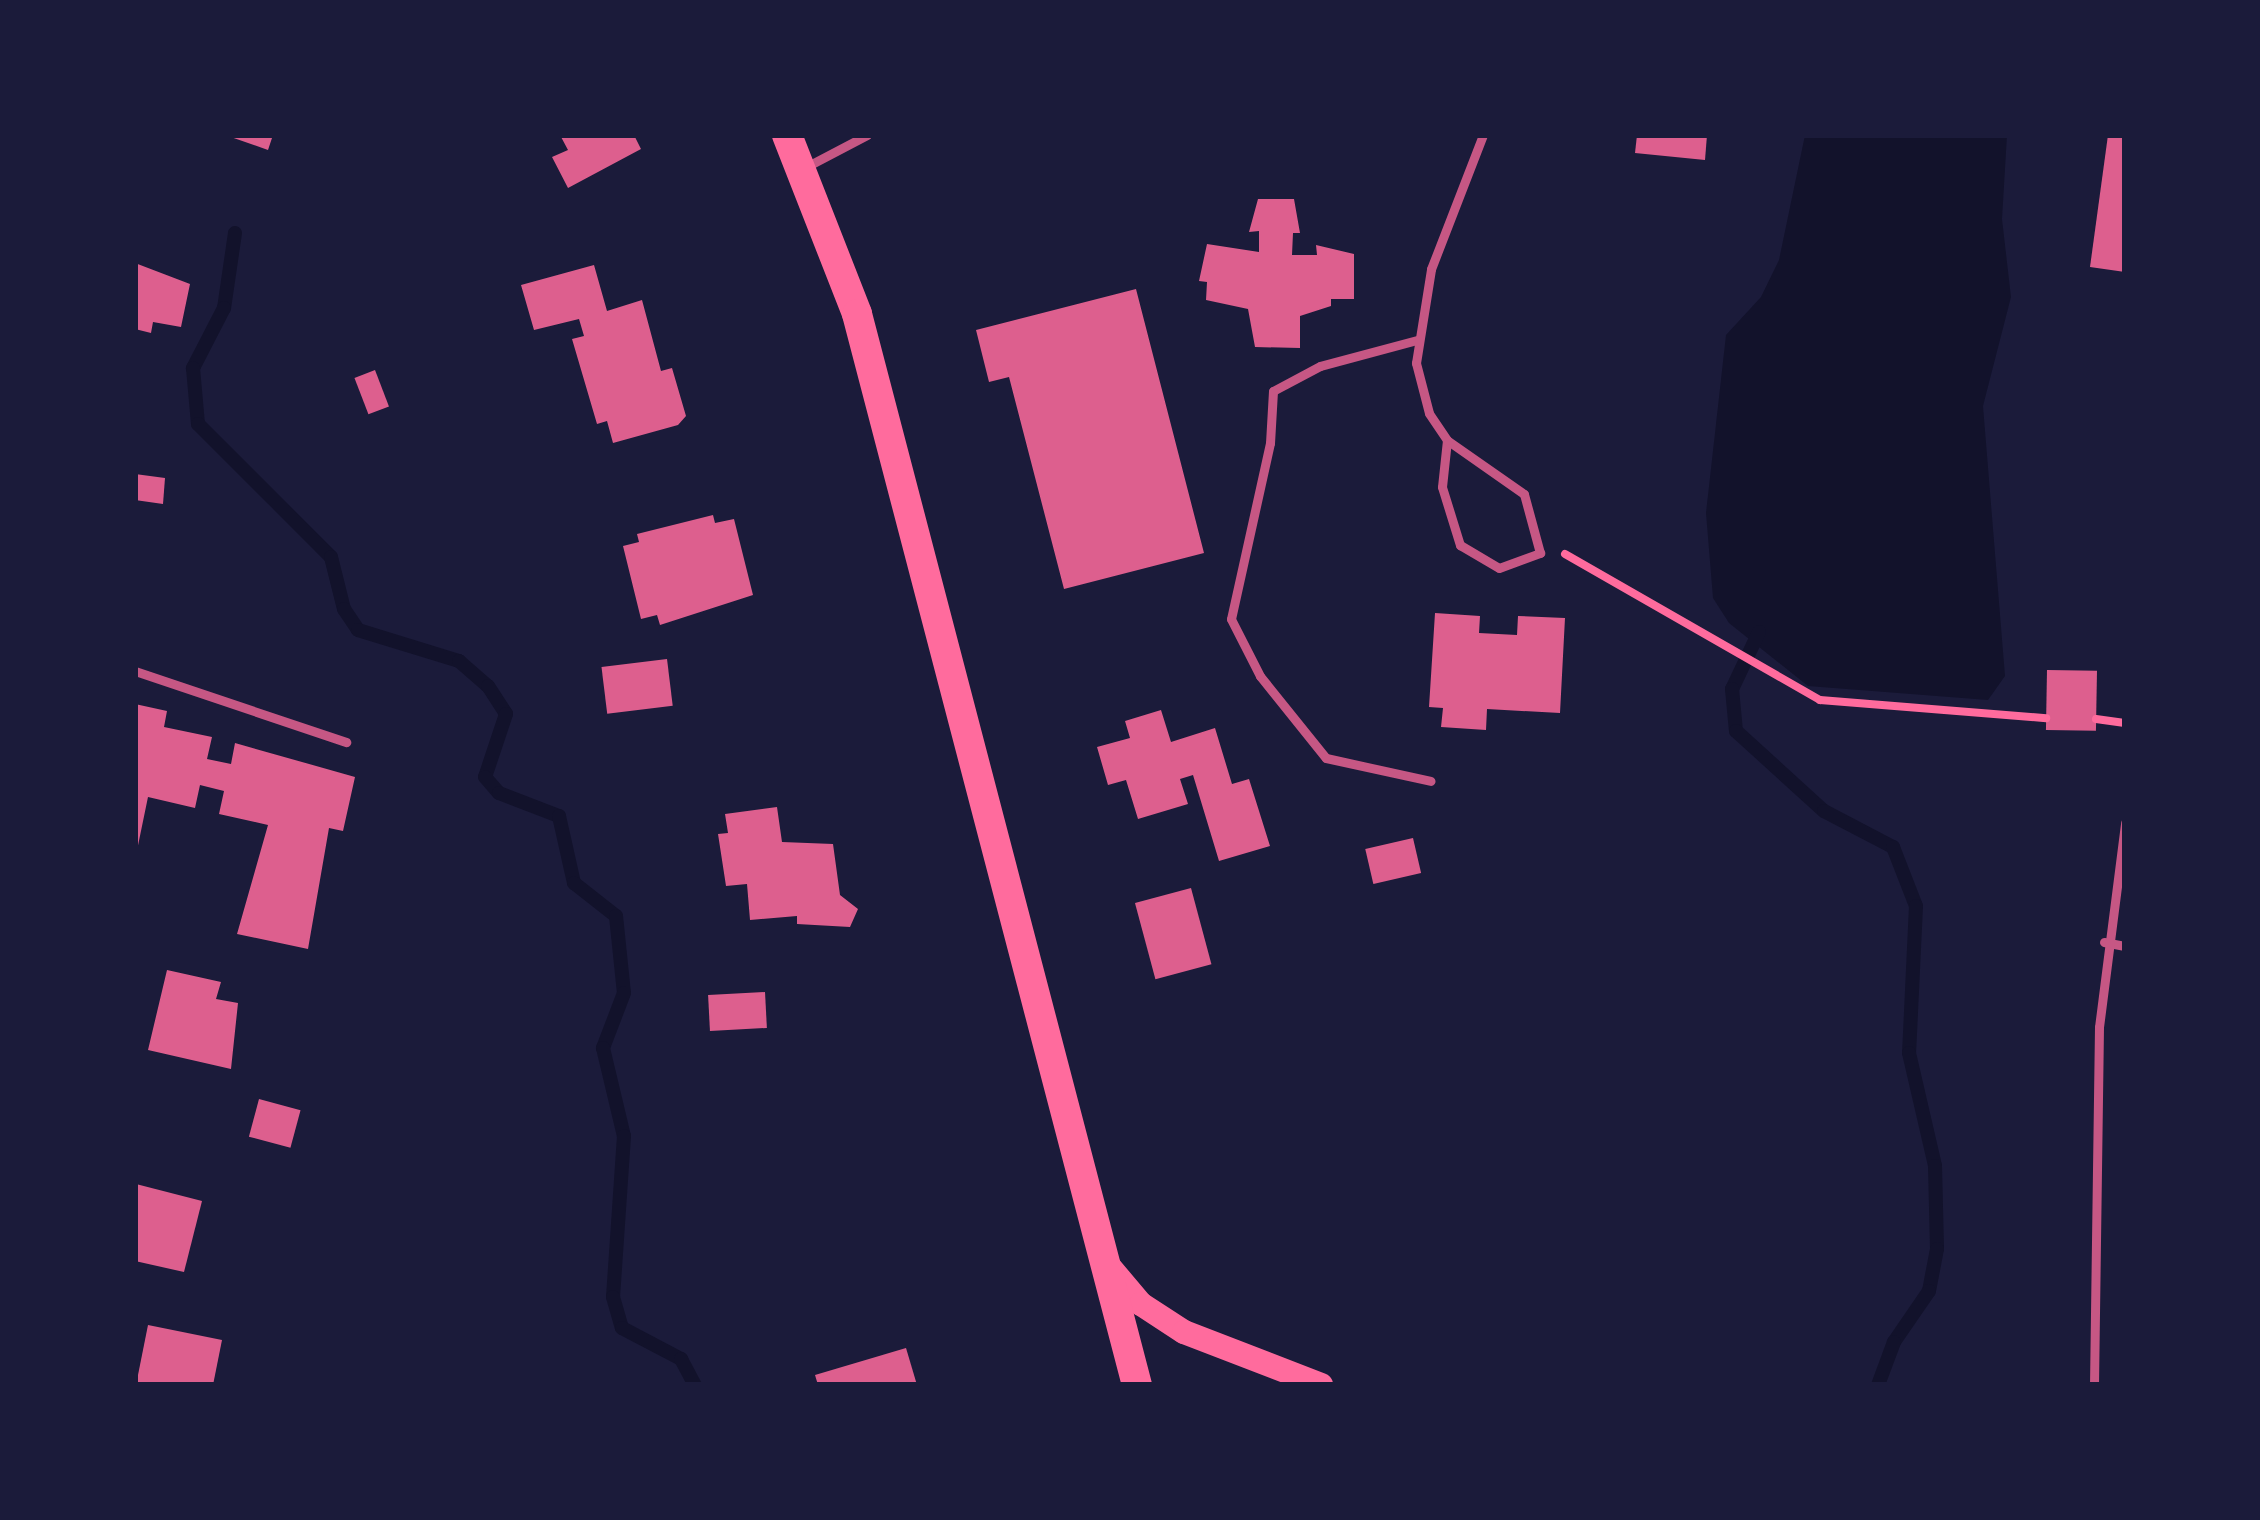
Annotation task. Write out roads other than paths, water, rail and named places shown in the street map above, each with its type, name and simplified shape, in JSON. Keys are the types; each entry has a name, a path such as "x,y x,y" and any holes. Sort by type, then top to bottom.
{"main road":[{"path":"787,135 803,168 880,395 1137,1385"},
{"path":"1106,1263 1173,1326 1321,1385"}],"lane":[{"path":"803,168 867,135"},
{"path":"1447,440 1442,487 1460,545 1499,568 1540,553 1540,538 1524,494 1447,440 1429,413 1418,340 1431,269 1483,135"},
{"path":"1418,340 1320,366 1273,391 1270,443 1232,619 1260,676 1326,758 1431,781"},
{"path":"135,671 346,742"},
{"path":"2093,1385 2104,942 2125,824"},
{"path":"2104,942 2125,946"}],"waterway":[{"path":"235,233 224,308 193,368 198,424 331,557 344,609 358,630 459,661 488,686 506,714 485,777 499,793 559,816 574,883 616,916 624,993 603,1048 624,1136 613,1297 622,1328 681,1359 695,1385"},
{"path":"1759,632 1732,689 1736,731 1824,811 1893,847 1916,906 1909,1053 1935,1166 1937,1249 1929,1291 1894,1342 1878,1385"}]}
